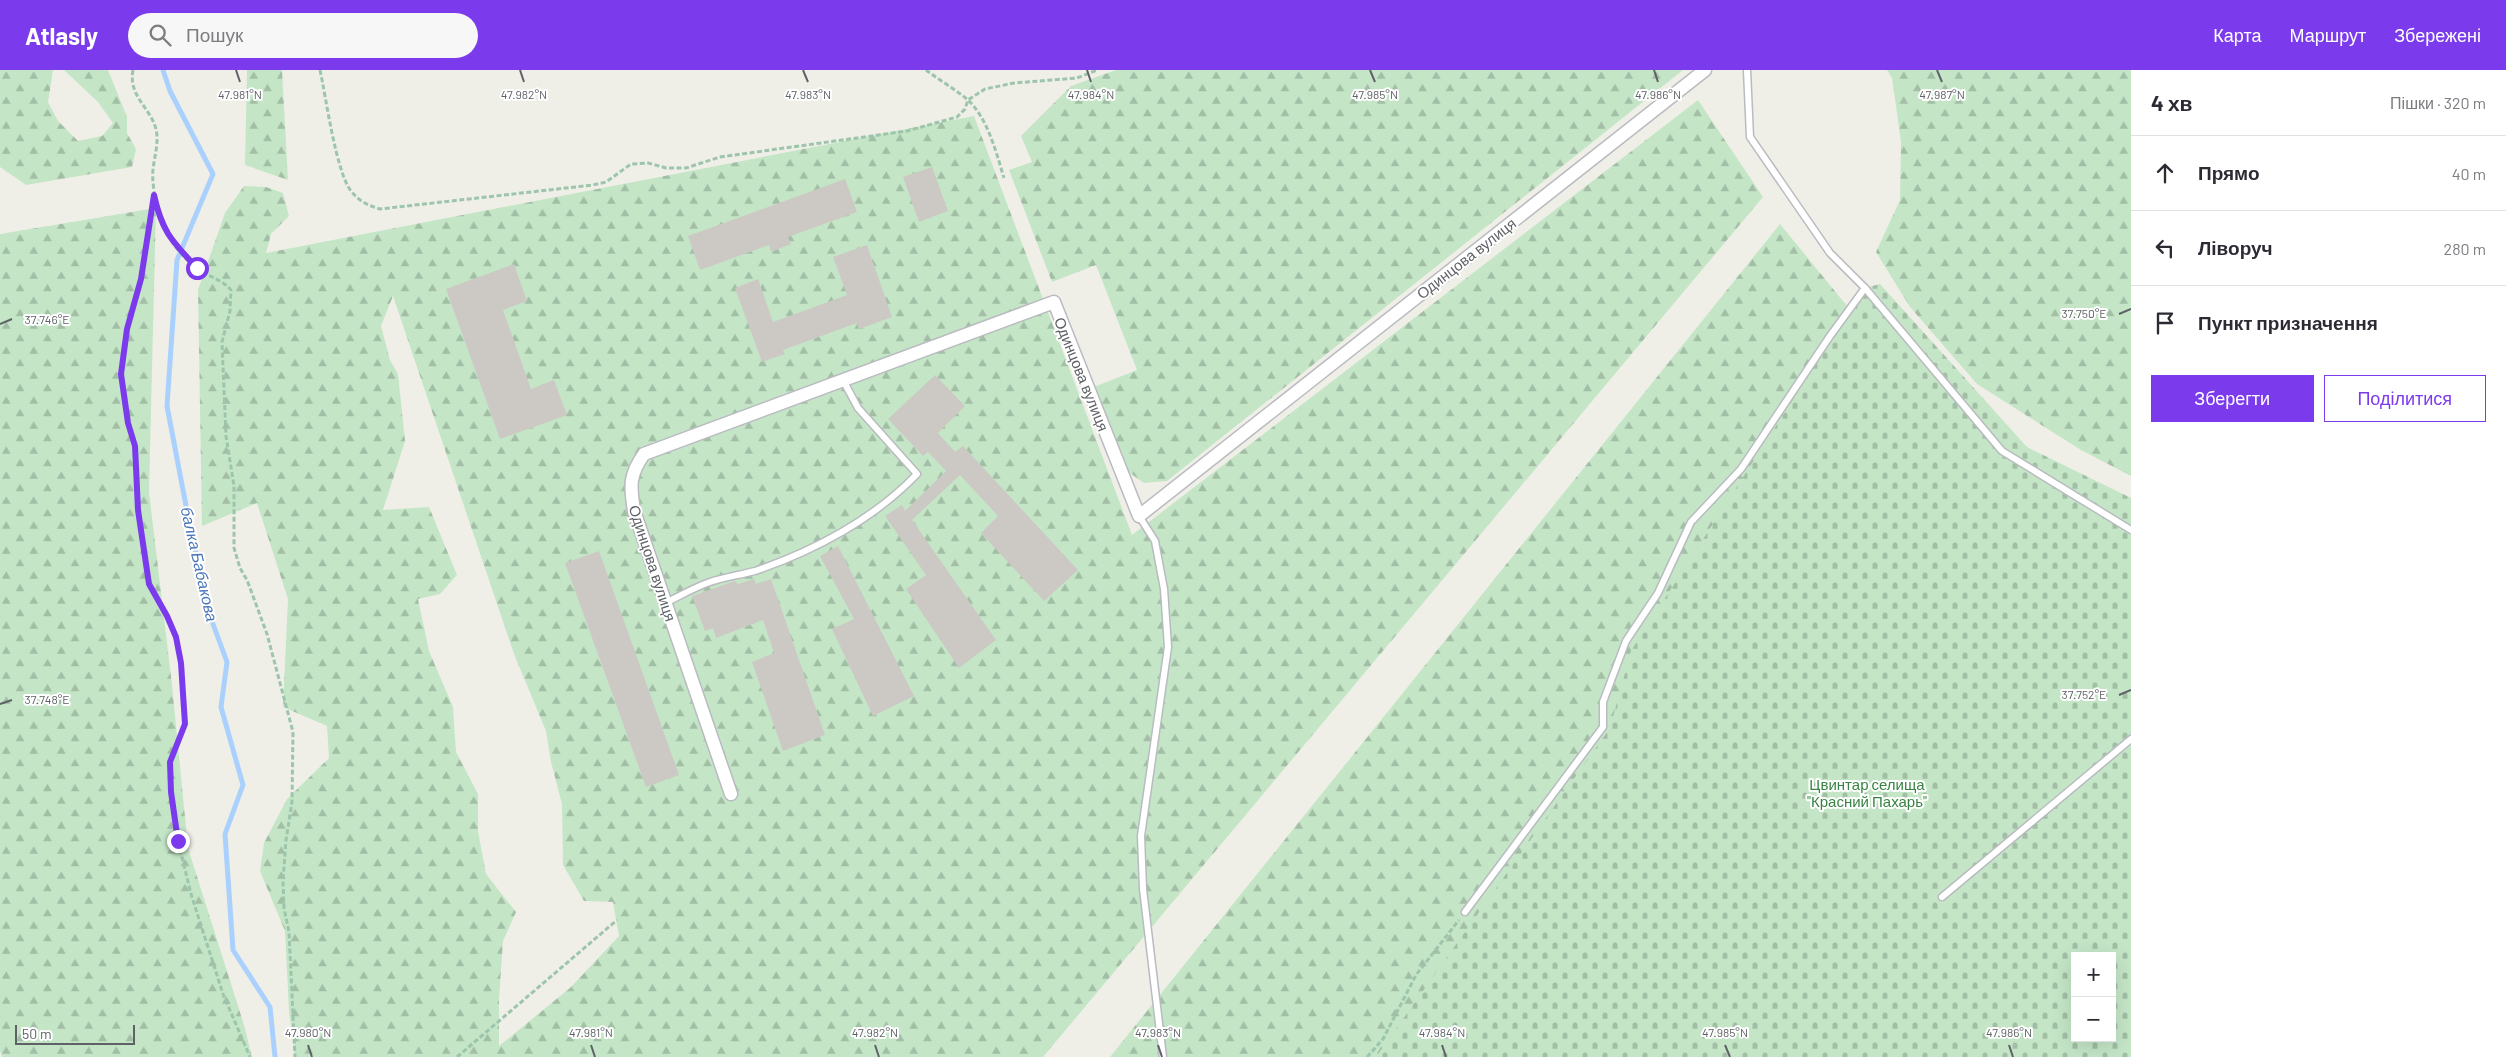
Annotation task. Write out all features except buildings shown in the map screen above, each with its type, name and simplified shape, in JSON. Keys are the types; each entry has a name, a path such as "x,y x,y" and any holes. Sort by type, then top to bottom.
{"street":[{"name":"Одинцова вулиця","path":"731,794 634,511 630,488 634,468 644,454 1054,302 1139,516 1705,70"}],"lane":[{"path":"1747,70 1750,137 1830,252 1865,288 2002,451 2131,530"},
{"path":"1465,912 1603,727 1603,702 1626,641 1658,594 1691,522 1741,469 1830,336 1865,288"},
{"path":"665,602 710,582 754,571 826,540 867,517 895,498 917,474 858,408 843,380"},
{"path":"1139,516 1155,540 1164,590 1168,647 1141,836 1143,889 1163,1057"},
{"path":"1942,897 2131,739"}],"path":[{"path":"133,70 132,78 139,102 155,126 158,141 152,178 159,218 168,237 197,268 221,280 231,290 230,312 222,342 226,436 234,486 234,548 240,568 247,580 268,634 293,732 292,802 286,840 283,881 284,908 289,932 295,1057"},
{"path":"320,70 339,161 350,189 363,204 380,209 593,185 606,182 631,164 648,163 666,168 686,168 720,157 907,131 957,117 965,109 968,100 985,89 1004,85 1077,78 1097,70"},
{"path":"926,70 968,100 983,122 996,149 1004,178"},
{"path":"154,195 141,279 127,329 121,374 128,423 135,446 138,510 149,584 167,616 176,637 181,663 185,724 170,762 171,792 178,841 191,894 223,994 250,1057"},
{"path":"1367,1057 1382,1039 1416,975 1465,912"},
{"path":"457,1057 617,920"}],"green space":[{"path":"0,70 53,70 48,102 58,121 78,141 102,136 113,123 98,102 64,70 108,70 127,117 127,133 136,149 132,167 26,185 0,167"},
{"path":"247,70 282,70 288,180 245,165"},
{"path":"1116,70 1683,70 1167,481 1144,483 1127,471 1094,387 1137,370 1096,265 1052,282 1009,170 1032,162 1021,136 1071,86"},
{"path":"1887,70 2131,70 2131,476 2081,450 1977,384 1910,307 1876,252 1900,200 1901,142 1892,78"},
{"path":"1698,100 1763,197 1043,1057 295,1057 289,1011 285,931 260,871 264,843 287,799 329,758 327,726 283,707 288,599 257,503 202,526 198,290 225,213 244,186 266,187 283,193 289,216 271,234 266,253 974,116 1132,535","holes":["393,296 514,654 546,731 551,762 562,804 563,865 584,901 613,902 619,936 570,988 499,1046 499,999 503,941 516,912 486,874 478,831 478,794 456,752 453,707 429,651 418,599 440,594 457,575 429,507 383,510 405,441 398,374 390,360 381,326"]},
{"path":"156,208 149,492 172,685 188,848 244,1025 252,1057 2,1057 0,1051 0,234"},
{"name":"Цвинтар селища \"Красний Пахарь\"","path":"1780,224 1892,361 2044,502 2115,952 2071,952 2071,1042 2116,1042 2116,961 2131,1057 1110,1057"},
{"name":"Цвинтар селища \"Красний Пахарь\"","path":"1880,284 2027,447 2131,498 2131,1057 1376,1057 1610,728 1631,651 1865,288"}],"waterway":[{"name":"балка Бабакова","path":"163,70 170,91 213,174 177,260 167,406 191,532 213,624 227,662 221,707 243,785 225,834 233,950 270,1007 275,1057"}],"route":[{"path":"178,841 171,792 170,762 185,724 181,663 176,637 167,616 149,584 138,510 135,446 128,423 121,374 127,329 141,279 154,195 159,218 168,237 197,268"}]}
